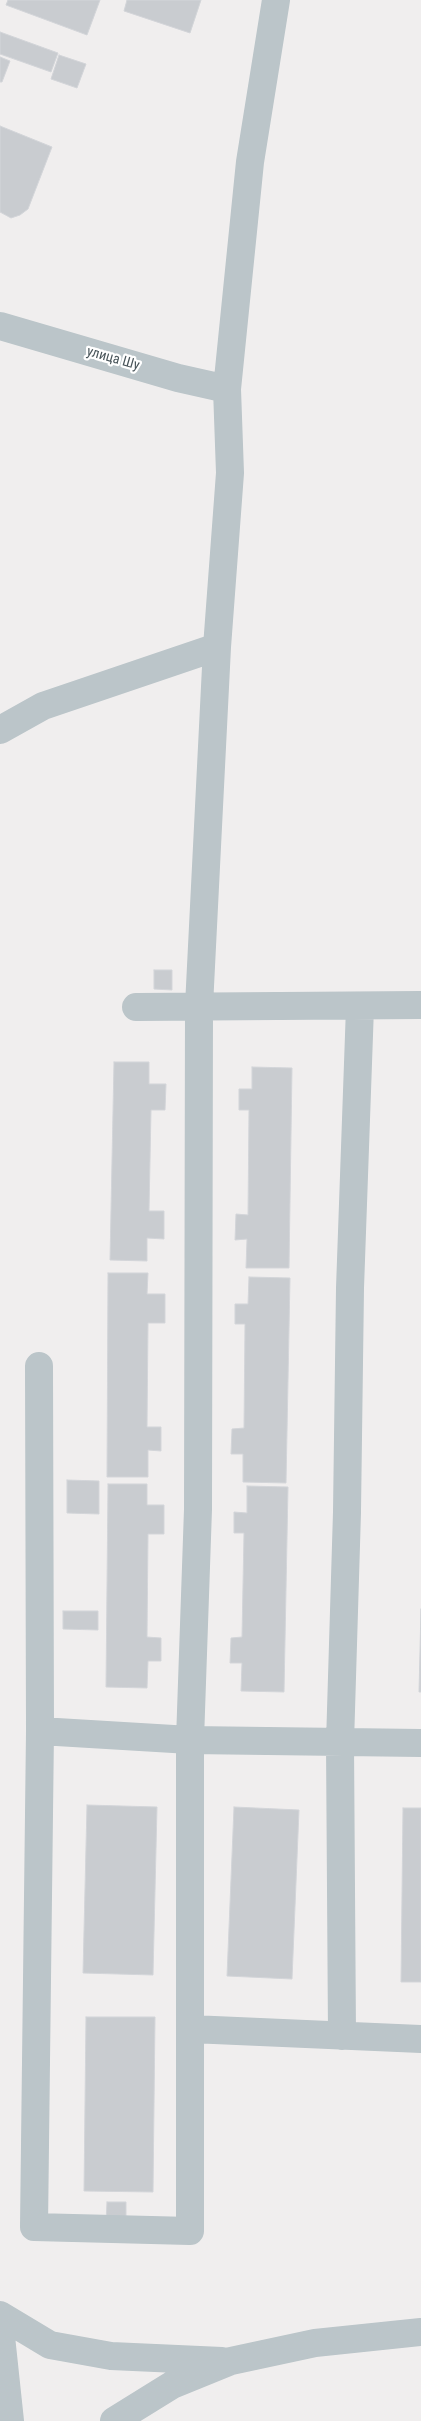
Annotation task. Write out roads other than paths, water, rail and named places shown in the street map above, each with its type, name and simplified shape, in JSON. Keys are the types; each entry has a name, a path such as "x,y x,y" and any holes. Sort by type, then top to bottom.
{"street":[{"path":"39,1366 40,1731 34,2227 190,2231 190,1740 198,1509 199,1006 217,647 230,473 226,390 250,162 276,0"},
{"name":"улица Шу","path":"0,326 178,378 226,390"},
{"path":"0,730 43,706 217,647"},
{"path":"136,1007 360,1007 421,1005"},
{"path":"342,2036 340,1743 347,1512 350,1288 360,1007"},
{"path":"40,1731 190,1740 421,1743"},
{"path":"191,2029 421,2039"},
{"path":"0,2316 50,2344 111,2356 231,2361"},
{"path":"0,2327 10,2421"},
{"path":"114,2421 172,2385 231,2361 315,2343 421,2332"}]}
